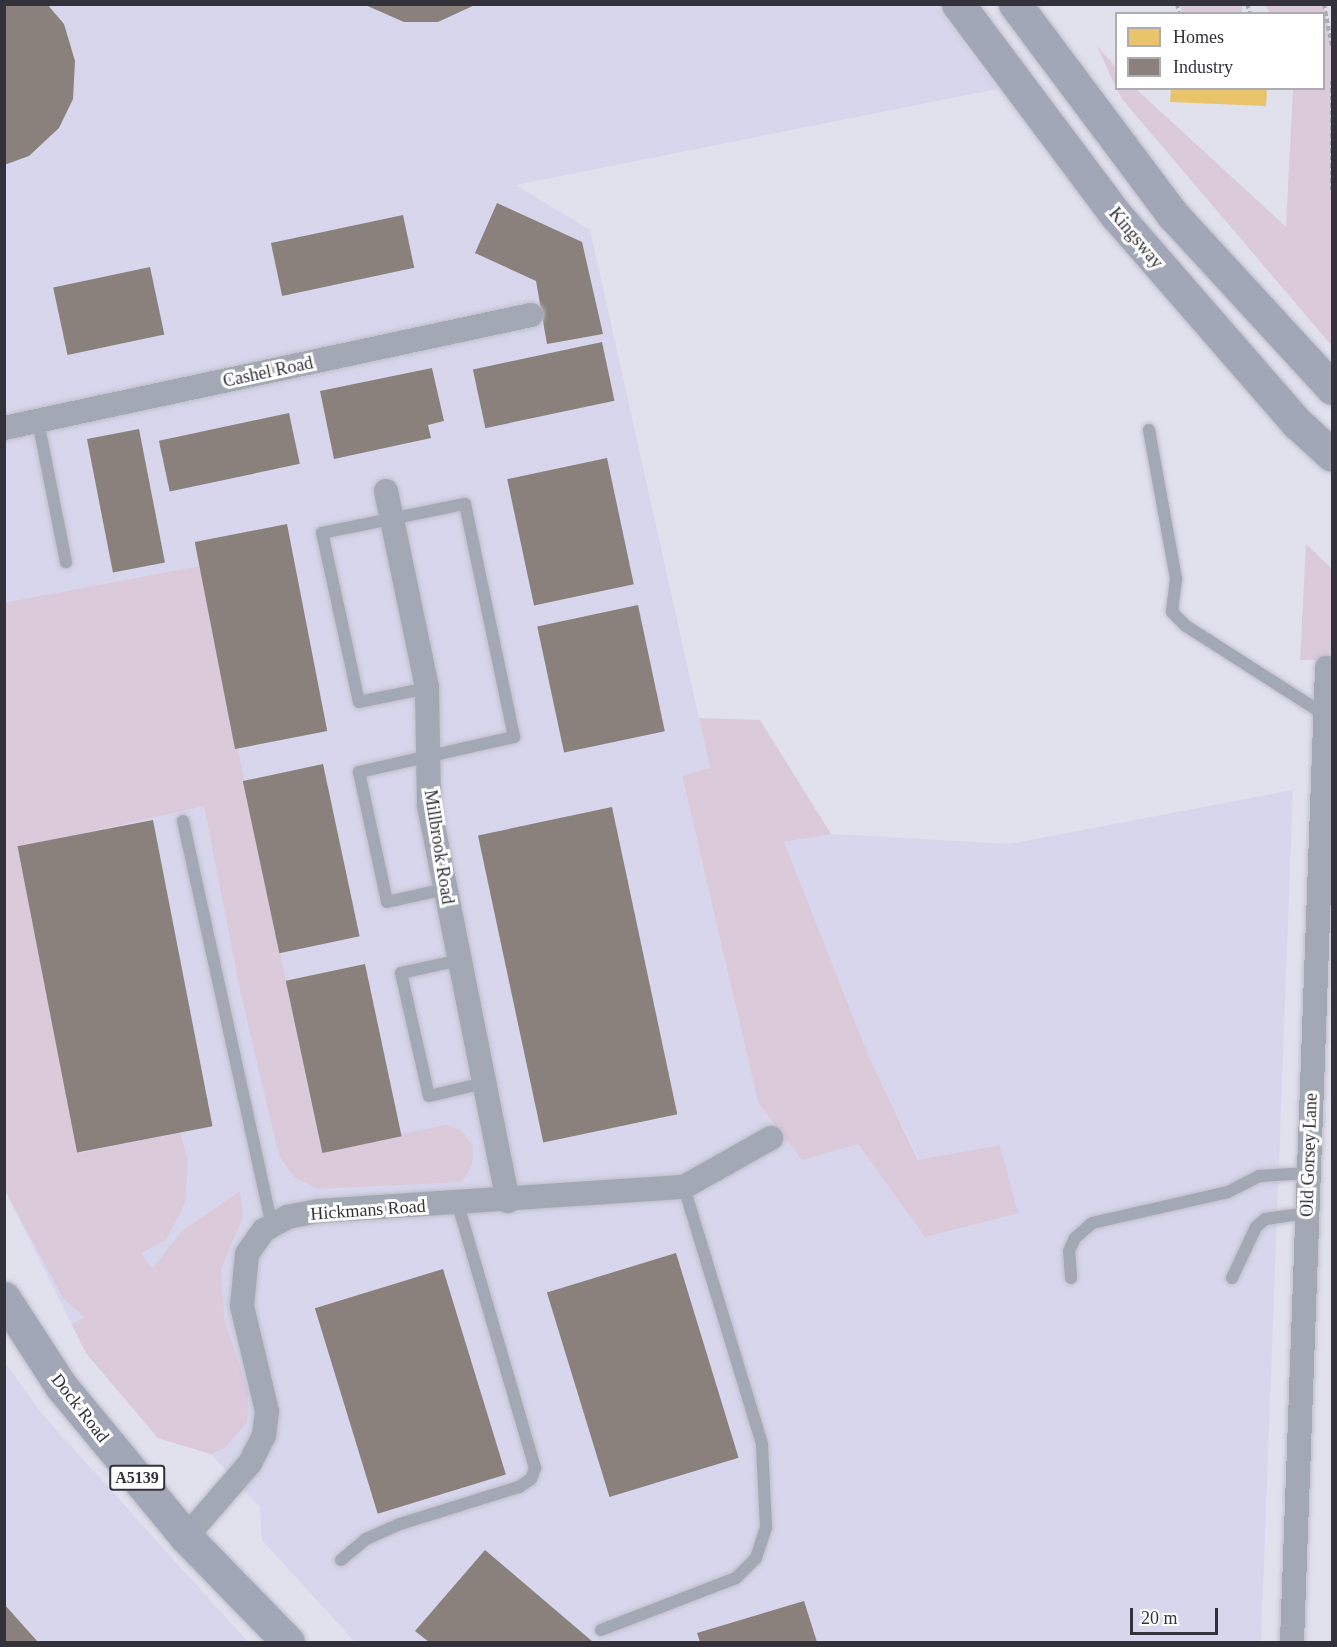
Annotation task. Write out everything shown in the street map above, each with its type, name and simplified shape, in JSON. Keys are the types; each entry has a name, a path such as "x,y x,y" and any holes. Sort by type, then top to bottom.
{"highway":[{"name":"Kingsway","path":"958,4 1116,215 1297,423 1332,455"},
{"path":"1016,4 1173,214 1332,388"},
{"name":"Dock Road","path":"4,1298 62,1386 186,1537 288,1642"}],"street":[{"name":"Cashel Road","path":"4,429 531,315"},
{"name":"Millbrook Road","path":"386,491 427,688 429,806 508,1201"},
{"name":"Old Gorsey Lane","path":"1292,1642 1327,668"},
{"name":"Hickmans Road","path":"186,1537 250,1463 264,1436 265,1401 261,1373 246,1336 242,1306 247,1254 272,1226 287,1217 320,1211 508,1201 684,1187 771,1138"}],"lane":[{"path":"38,421 66,562"},
{"path":"1149,430 1176,579 1172,612 1186,627 1325,715"},
{"path":"427,688 359,702 322,533 465,504 514,736 359,772 387,902 445,889"},
{"path":"183,821 272,1226"},
{"path":"460,960 401,973 429,1096 484,1083"},
{"path":"1071,1278 1069,1251 1076,1238 1092,1223 1228,1192 1259,1176 1309,1173"},
{"path":"601,1630 736,1578 756,1558 766,1527 762,1444 684,1187"},
{"path":"341,1560 366,1539 400,1524 519,1487 531,1479 535,1468 458,1204"},
{"path":"1232,1278 1256,1227 1265,1219 1307,1213"}],"path":[{"path":"1324,4 1332,47"},
{"path":"1332,81 1332,192"}],"shaded area":[{"path":"5,5 935,5 997,89 515,185 590,230 710,768 682,777 758,1102 858,1144 925,1237 1000,1145 919,1160 869,1057 784,842 831,834 1009,844 1293,790 1261,1642 355,1642 262,1540 260,1507 211,1454 158,1438 86,1353 5,1191"},
{"path":"1181,5 1242,5 1242,12 1181,12"},
{"path":"1265,5 1324,5 1332,47 1332,346 1122,99 1118,90 1137,90 1286,227 1293,90 1325,90 1325,12 1269,12"},
{"path":"1097,46 1115,66 1115,86"},
{"path":"1306,544 1332,569 1332,660 1300,660"},
{"path":"200,566 321,1151 446,1125 461,1130 473,1146 472,1165 462,1182 318,1189 294,1177 279,1156 241,994 204,806 18,848 80,1153 180,1133 188,1160 185,1203 166,1240 141,1253 152,1269 182,1231 240,1191 243,1217 221,1269 224,1319 248,1391 247,1422 225,1448 211,1454 158,1438 86,1353 72,1325 84,1317 63,1298 5,1190 4,603"},
{"path":"699,718 760,720 831,834 784,842 869,1057 918,1160 1000,1145 1018,1213 925,1237 858,1144 802,1160 758,1102 682,776 710,768"},
{"path":"4,1361 42,1414 248,1642 5,1642"}],"building: Homes":[{"path":"1171,90 1267,90 1266,106 1170,102"}],"building: Industry":[{"path":"4,4 47,4 64,24 75,61 73,99 59,128 29,156 4,165"},
{"path":"363,4 477,4 438,22 404,22"},
{"path":"497,203 582,242 603,334 547,344 536,281 475,253"},
{"path":"403,215 414,268 282,296 271,243"},
{"path":"150,267 164,334 68,355 53,288"},
{"path":"602,342 614,401 485,428 473,369"},
{"path":"432,368 444,421 428,425 431,438 334,459 320,391"},
{"path":"289,413 300,464 170,492 159,441"},
{"path":"139,429 165,563 113,573 87,439"},
{"path":"607,458 634,584 534,605 507,479"},
{"path":"287,524 327,731 235,749 195,542"},
{"path":"638,605 665,731 564,753 537,626"},
{"path":"323,764 360,936 279,953 243,781"},
{"path":"612,807 677,1114 543,1143 478,835"},
{"path":"153,820 213,1126 77,1153 18,846"},
{"path":"365,964 402,1136 322,1153 286,981"},
{"path":"676,1253 739,1458 609,1497 547,1292"},
{"path":"443,1269 506,1475 378,1514 315,1308"},
{"path":"485,1550 593,1642 429,1642 415,1631"},
{"path":"804,1601 817,1642 700,1642 697,1633"},
{"path":"4,1604 38,1642 4,1642"}]}
